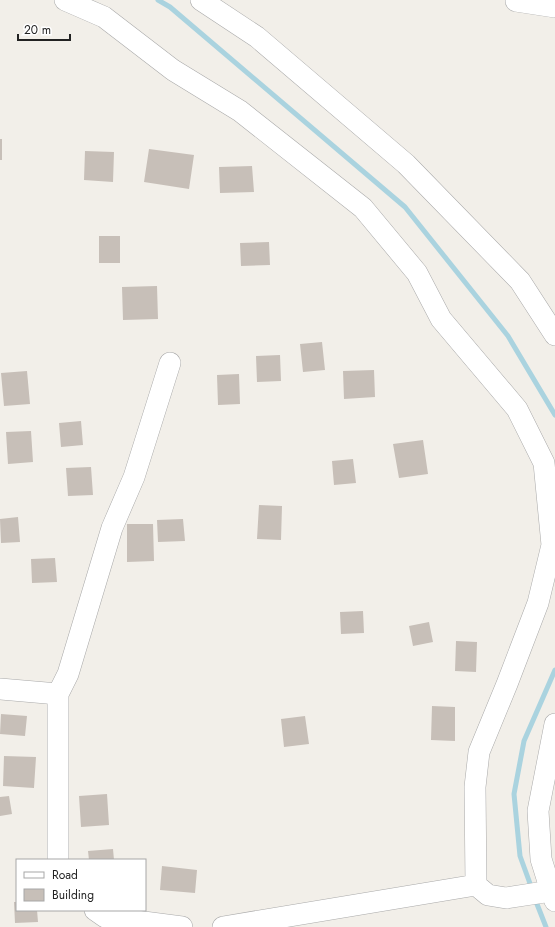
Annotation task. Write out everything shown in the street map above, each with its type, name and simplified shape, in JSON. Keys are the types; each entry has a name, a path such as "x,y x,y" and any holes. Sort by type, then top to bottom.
{"street":[{"path":"65,0 104,17 173,70 240,111 363,208 417,273 441,319 517,409 544,463 552,545 538,603 479,752 475,787 476,884 488,895 506,898 550,895 541,859 538,810 555,724"},
{"path":"202,0 257,37 406,164 520,281 555,335"},
{"path":"516,1 555,7"},
{"path":"58,859 58,694 68,674 112,528 134,477 170,363"},
{"path":"0,689 58,694"},
{"path":"223,927 476,884"},
{"path":"96,911 105,917 182,927"}],"building":[{"path":"0,139 2,139 2,160 0,160"},
{"path":"149,149 194,155 189,189 144,182"},
{"path":"85,151 114,152 113,182 84,180"},
{"path":"252,166 254,192 220,193 219,167"},
{"path":"99,236 120,236 120,263 99,263"},
{"path":"269,242 270,265 241,266 240,243"},
{"path":"157,286 158,319 123,320 122,287"},
{"path":"322,342 325,370 303,372 300,344"},
{"path":"280,355 281,381 257,382 256,356"},
{"path":"374,370 375,397 344,399 343,371"},
{"path":"27,371 30,404 4,406 1,373"},
{"path":"239,374 240,404 218,405 217,375"},
{"path":"81,421 83,445 61,447 59,423"},
{"path":"31,431 33,462 8,464 6,432"},
{"path":"423,440 428,474 399,478 393,444"},
{"path":"353,459 356,483 334,485 332,461"},
{"path":"91,467 93,495 68,496 66,468"},
{"path":"259,505 282,506 281,540 257,539"},
{"path":"18,517 20,542 1,543 0,519"},
{"path":"183,519 185,541 158,542 157,520"},
{"path":"127,524 153,524 154,561 127,562"},
{"path":"55,558 57,582 32,583 31,559"},
{"path":"363,611 364,633 341,634 340,612"},
{"path":"429,622 433,642 413,646 409,626"},
{"path":"456,641 477,642 476,672 455,671"},
{"path":"432,706 455,707 455,741 431,740"},
{"path":"1,714 27,716 25,736 0,734"},
{"path":"305,716 309,744 284,747 281,719"},
{"path":"4,756 36,757 34,788 3,786"},
{"path":"107,794 109,825 81,827 79,796"},
{"path":"9,796 12,814 0,816 0,797"},
{"path":"113,849 114,859 89,859 88,851"},
{"path":"162,866 197,870 195,893 160,890"},
{"path":"14,902 16,902 16,911 37,911 38,922 15,923"}],"waterway":[{"path":"158,0 170,7 405,207 508,336 555,415"},
{"path":"532,889 520,856 514,794 524,741 555,670"},
{"path":"535,899 546,927"}]}
